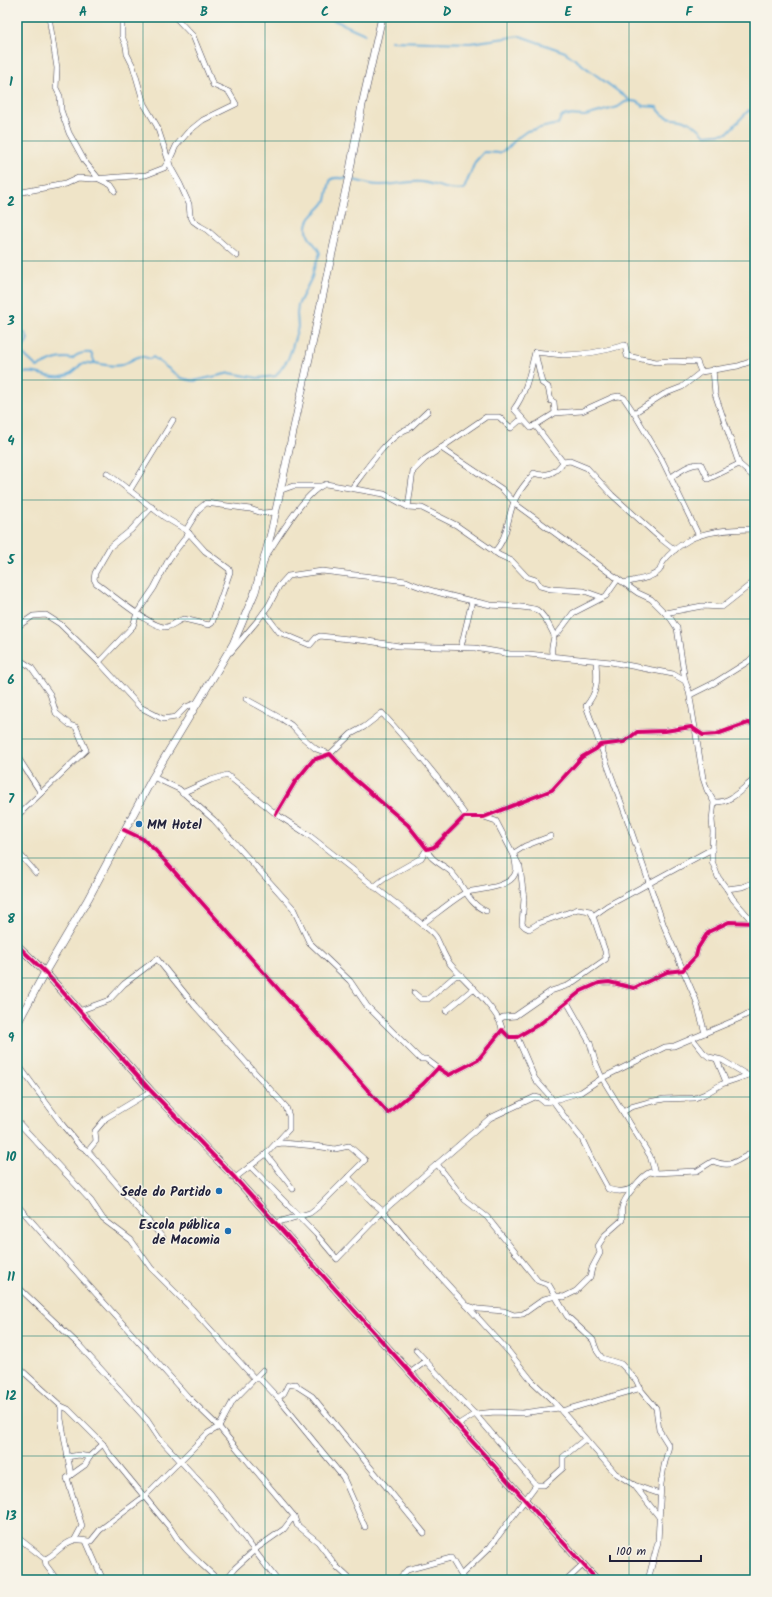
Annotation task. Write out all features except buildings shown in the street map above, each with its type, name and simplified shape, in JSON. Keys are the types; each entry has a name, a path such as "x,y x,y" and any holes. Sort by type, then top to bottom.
{"main road":[{"path":"17,1024 45,972 88,899 153,777 233,644 255,592 275,512 382,17"},
{"path":"17,945 45,972 151,1091 235,1178 597,1580"}],"street":[{"path":"49,17 57,68 56,88 60,96 61,110 69,133 85,162 99,179 111,185 115,191"},
{"path":"122,17 122,36 127,54 133,66 144,104 156,126 169,161 189,204 190,214 193,221 207,230 237,256"},
{"path":"17,193 65,184 78,178 99,179 146,175 164,168 176,146 188,132 203,120 236,104 229,92 213,85 199,49 192,36 175,17"},
{"path":"535,352 563,354 589,353 625,345 627,356 656,362 670,360 697,362 701,372"},
{"path":"535,352 542,383 548,387 551,401 554,402 555,413"},
{"path":"535,352 521,401 514,409 524,421 531,428 555,413 582,411 613,397 620,396 624,398 649,436 699,536"},
{"path":"634,413 664,394 682,387 701,372 738,366 755,360"},
{"path":"713,369 716,384 715,394 739,464 755,478"},
{"path":"352,488 380,452 394,438 406,429 410,428 428,411"},
{"path":"408,508 413,471 426,459 486,416 499,417 511,428 519,421 524,421"},
{"path":"130,490 173,420"},
{"path":"535,425 563,462"},
{"path":"441,448 502,489 526,512 618,579 638,593 651,599 677,628 685,681 690,695 703,778 707,790 714,802 712,860 718,877 733,899 754,923"},
{"path":"494,552 500,547 514,501 534,473 539,475 547,475 558,469 563,462 570,461 587,468 612,494 661,540 675,550"},
{"path":"670,477 686,468 701,464 708,479 739,464"},
{"path":"107,473 164,517 188,532 205,551 230,571 211,624 209,625 184,619 165,627 146,620 96,583 94,579 95,573 110,547 131,530 152,508"},
{"path":"282,478 293,486"},
{"path":"279,491 293,486 321,486 326,484 384,494 408,508 422,508 456,525 494,552 512,561 527,577 536,580 540,586 551,589 584,591 601,597"},
{"path":"264,560 290,519 306,500 321,486"},
{"path":"99,662 133,626 137,613 154,588 169,559 188,532 199,509 206,503 250,509 262,513 275,512"},
{"path":"624,583 649,577 658,571 675,550 689,540 707,532 723,532 738,528 755,529"},
{"path":"224,658 233,650 264,612 278,586 288,576 322,571 406,581 416,586 472,601 536,610 542,615 554,635"},
{"path":"553,657 551,648 554,635 558,633 573,613 601,597 606,596 618,579"},
{"path":"665,613 702,606 722,607 755,582"},
{"path":"461,647 472,601"},
{"path":"264,612 279,632 310,645 320,636 399,646 475,648 510,654 611,662 674,674 685,681"},
{"path":"17,627 32,616 46,615 60,624 99,662 140,707 163,719 176,718 186,707 198,702"},
{"path":"690,695 714,683 749,661 755,655"},
{"path":"17,658 31,667 50,694 56,713 70,725 76,727 86,750 17,816"},
{"path":"596,661 597,687 592,699 586,706 664,926 696,1000 705,1033"},
{"path":"246,699 292,725 302,738 316,749 330,754 352,777 408,825 427,849 430,856 452,873 472,902 486,912"},
{"path":"276,814 295,782 313,760 330,754 351,734 364,727 382,713 443,784 464,813 464,817"},
{"path":"484,817 552,790 582,757 600,745 624,742 637,732 665,731 691,727 703,736 717,734 748,723 755,718"},
{"path":"748,723 755,725"},
{"path":"17,756 41,793"},
{"path":"182,793 227,774 276,814 310,836 374,888 422,924 435,936 450,964 474,988 499,1020 502,1030 510,1037 517,1037 541,1023 580,991 599,983 609,982 634,988 667,972 683,970 696,956 698,948 708,932 729,922 743,924 754,923"},
{"path":"153,777 178,789 214,820 293,908 309,942 350,981 367,1006 420,1059 426,1059 449,1075 478,1060 502,1030"},
{"path":"714,802 725,801 734,797 755,779"},
{"path":"374,888 384,879 421,858 427,849 434,848 464,817 484,817 496,821 520,867 524,899 522,924 525,927 529,929 533,928 539,923 578,909 590,911 605,951 606,959 569,984 551,991 515,1016 503,1017 499,1020"},
{"path":"124,830 144,839 156,850 388,1113 423,1084 438,1068"},
{"path":"514,853 525,846 551,836"},
{"path":"593,916 614,902 712,849"},
{"path":"17,851 36,873"},
{"path":"422,924 466,892 493,888 512,879 517,869 514,860 514,853"},
{"path":"727,889 742,887 755,882"},
{"path":"79,1011 109,1000 124,984 157,959 195,1006 286,1107 289,1116 289,1129 266,1154 235,1178"},
{"path":"414,993 421,999 428,999 455,976 461,975"},
{"path":"446,1011 474,988"},
{"path":"567,1002 590,1044 602,1078 650,1156 655,1173"},
{"path":"250,1166 316,1234 337,1259 383,1211 490,1118 534,1097 539,1098 544,1102 554,1101 581,1092 602,1078 665,1047 674,1046 738,1019 755,1010"},
{"path":"517,1037 535,1079 554,1101 582,1139 608,1189 621,1191 634,1187"},
{"path":"692,1038 709,1057 722,1060 746,1075"},
{"path":"717,1060 726,1082"},
{"path":"17,1063 79,1145 88,1151 163,1238"},
{"path":"623,1112 631,1107 664,1099 695,1098 726,1082 755,1073"},
{"path":"88,1151 96,1141 95,1131 106,1118 151,1091"},
{"path":"17,1121 91,1201 103,1218 131,1240 150,1268 192,1309 255,1379 260,1379 278,1398 343,1477 365,1527"},
{"path":"275,1223 310,1213 319,1206 365,1160 349,1146 335,1149 283,1143 276,1144"},
{"path":"465,1305 478,1309 504,1311 514,1315 523,1314 544,1299 556,1296 564,1297 570,1294 590,1277 592,1268 600,1253 598,1246 605,1236 622,1220 622,1207 634,1187 645,1174 650,1172 697,1171 713,1161 721,1165 731,1165 755,1152"},
{"path":"266,1154 293,1189"},
{"path":"437,1164 465,1200 487,1217 538,1281 549,1285 567,1316 593,1340 597,1351 602,1358 621,1364 636,1380 656,1408 659,1430 669,1446 664,1466 660,1494 658,1542 648,1580"},
{"path":"348,1177 373,1203 383,1211 616,1473 634,1485 660,1494"},
{"path":"17,1205 188,1397 219,1427 294,1516 297,1525 318,1542 337,1567 351,1580"},
{"path":"17,1286 79,1345 147,1420 159,1438 212,1494 277,1580"},
{"path":"416,1350 475,1414 536,1485 544,1485 563,1468 563,1457 585,1439"},
{"path":"410,1373 426,1361"},
{"path":"17,1366 61,1406 68,1409 103,1444 110,1455 171,1529 176,1538 195,1559 218,1580"},
{"path":"75,1539 91,1541 100,1530 145,1496 208,1433 219,1427 233,1401 263,1370"},
{"path":"278,1398 284,1393 288,1385 296,1384 312,1396 424,1533"},
{"path":"457,1425 475,1414 495,1412 522,1413 560,1410 641,1388"},
{"path":"61,1406 61,1419 71,1475"},
{"path":"46,1559 50,1558 58,1548 75,1539 82,1526 67,1478 85,1465 90,1457 103,1444"},
{"path":"67,1457 79,1455 90,1457"},
{"path":"462,1574 490,1547 536,1485"},
{"path":"634,1485 659,1517"},
{"path":"226,1580 235,1568 255,1551 279,1534 294,1516"},
{"path":"17,1537 46,1559"},
{"path":"86,1541 103,1580"},
{"path":"398,1580 407,1570 451,1558 462,1574 464,1580"},
{"path":"46,1559 46,1565 57,1580"},
{"path":"567,1580 583,1565"}],"waterway":[{"path":"327,17 365,34"},
{"path":"391,41 470,43 520,36 565,52 631,101"},
{"path":"17,329 26,334 28,339 21,352 37,367 54,360 63,358 72,359 78,354 91,353 95,363 111,366 125,364 137,357 145,357 150,359 153,357 181,378 194,381 230,373 258,378 276,376 288,359 292,348 298,327 298,305 312,277 320,253 308,235 308,223 313,215 324,204 331,179 345,178 377,185 422,182 448,189 464,189 475,162 484,152 499,153 508,148 516,139 527,131 558,124 561,117 566,115 585,116 618,107 625,102 632,101 638,102 643,106 657,107 660,112 667,117 685,120 696,126 706,135 727,133 749,110 755,116"},
{"path":"17,374 26,372 57,377 65,376 73,372 81,364 95,363"}],"cycle path":[{"path":"276,814 295,782 313,760 330,754 352,777 408,825 427,849 434,847 464,817 484,817 552,790 582,757 600,745 624,742 637,732 665,731 691,727 703,735 717,734 748,723 755,725"},
{"path":"124,830 143,839 156,851 388,1113 423,1084 438,1068 449,1075 478,1060 502,1030 509,1037 517,1037 541,1023 581,991 599,983 609,982 634,988 667,972 683,970 696,956 698,948 708,932 729,922 755,923"},
{"path":"17,945 45,972 151,1091 235,1178 597,1580"}],"place":[{"name":"MM Hotel","path":"139,824"},
{"name":"Sede do Partido","path":"219,1191"},
{"name":"Escola pública de Macomia","path":"228,1231"}]}
